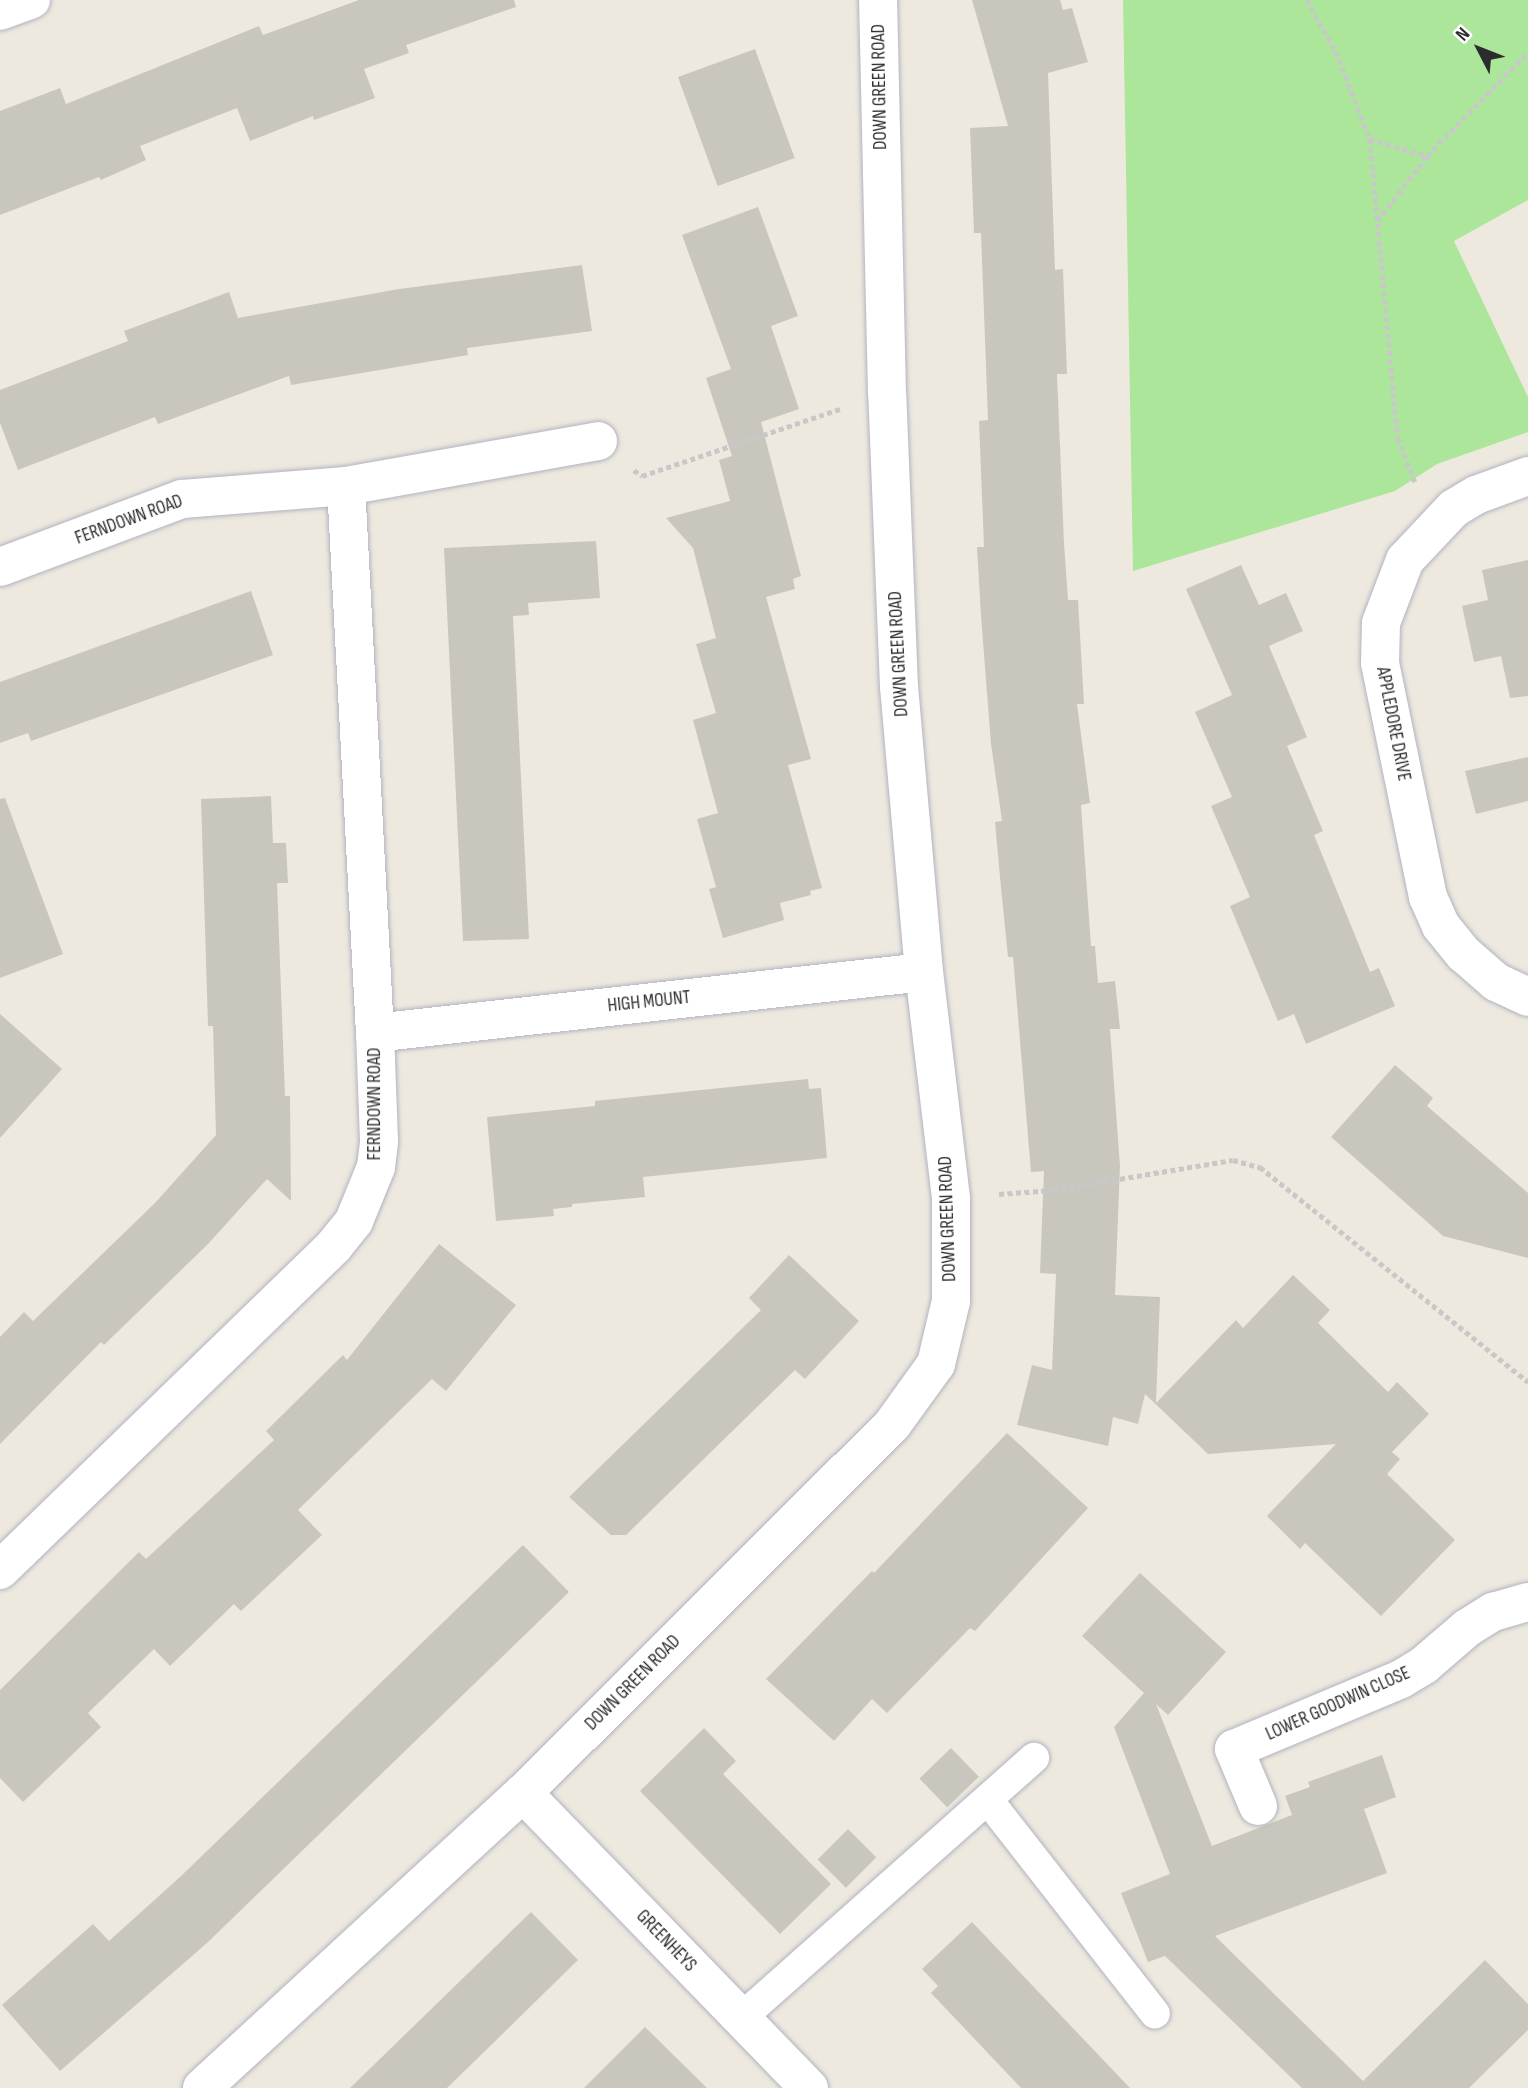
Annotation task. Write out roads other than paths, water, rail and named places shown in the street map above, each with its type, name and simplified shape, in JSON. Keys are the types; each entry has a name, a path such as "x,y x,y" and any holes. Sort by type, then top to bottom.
{"street":[{"path":"0,11 30,0"},
{"name":"DOWN GREEN ROAD","path":"202,2088 523,1793 892,1425 936,1364 951,1301 951,1198 924,972 899,687 887,394 878,0"},
{"name":"FERNDOWN ROAD","path":"0,567 182,499 346,486 598,441"},
{"name":"APPLEDORE DRIVE","path":"1528,476 1476,495 1454,508 1405,560 1381,623 1380,663 1428,897 1441,926 1464,954 1496,982 1528,997"},
{"name":"FERNDOWN ROAD","path":"0,1570 334,1246 354,1221 376,1167 379,1141 346,486"},
{"name":"HIGH MOUNT","path":"374,1033 924,972"},
{"name":"LOWER GOODWIN CLOSE","path":"1258,1806 1234,1749 1401,1679 1424,1665 1467,1628 1493,1612 1528,1602"},
{"name":"GREENHEYS","path":"523,1793 809,2088"}],"lane":[{"path":"741,2018 1034,1758"},
{"path":"988,1800 1155,2014"}]}
